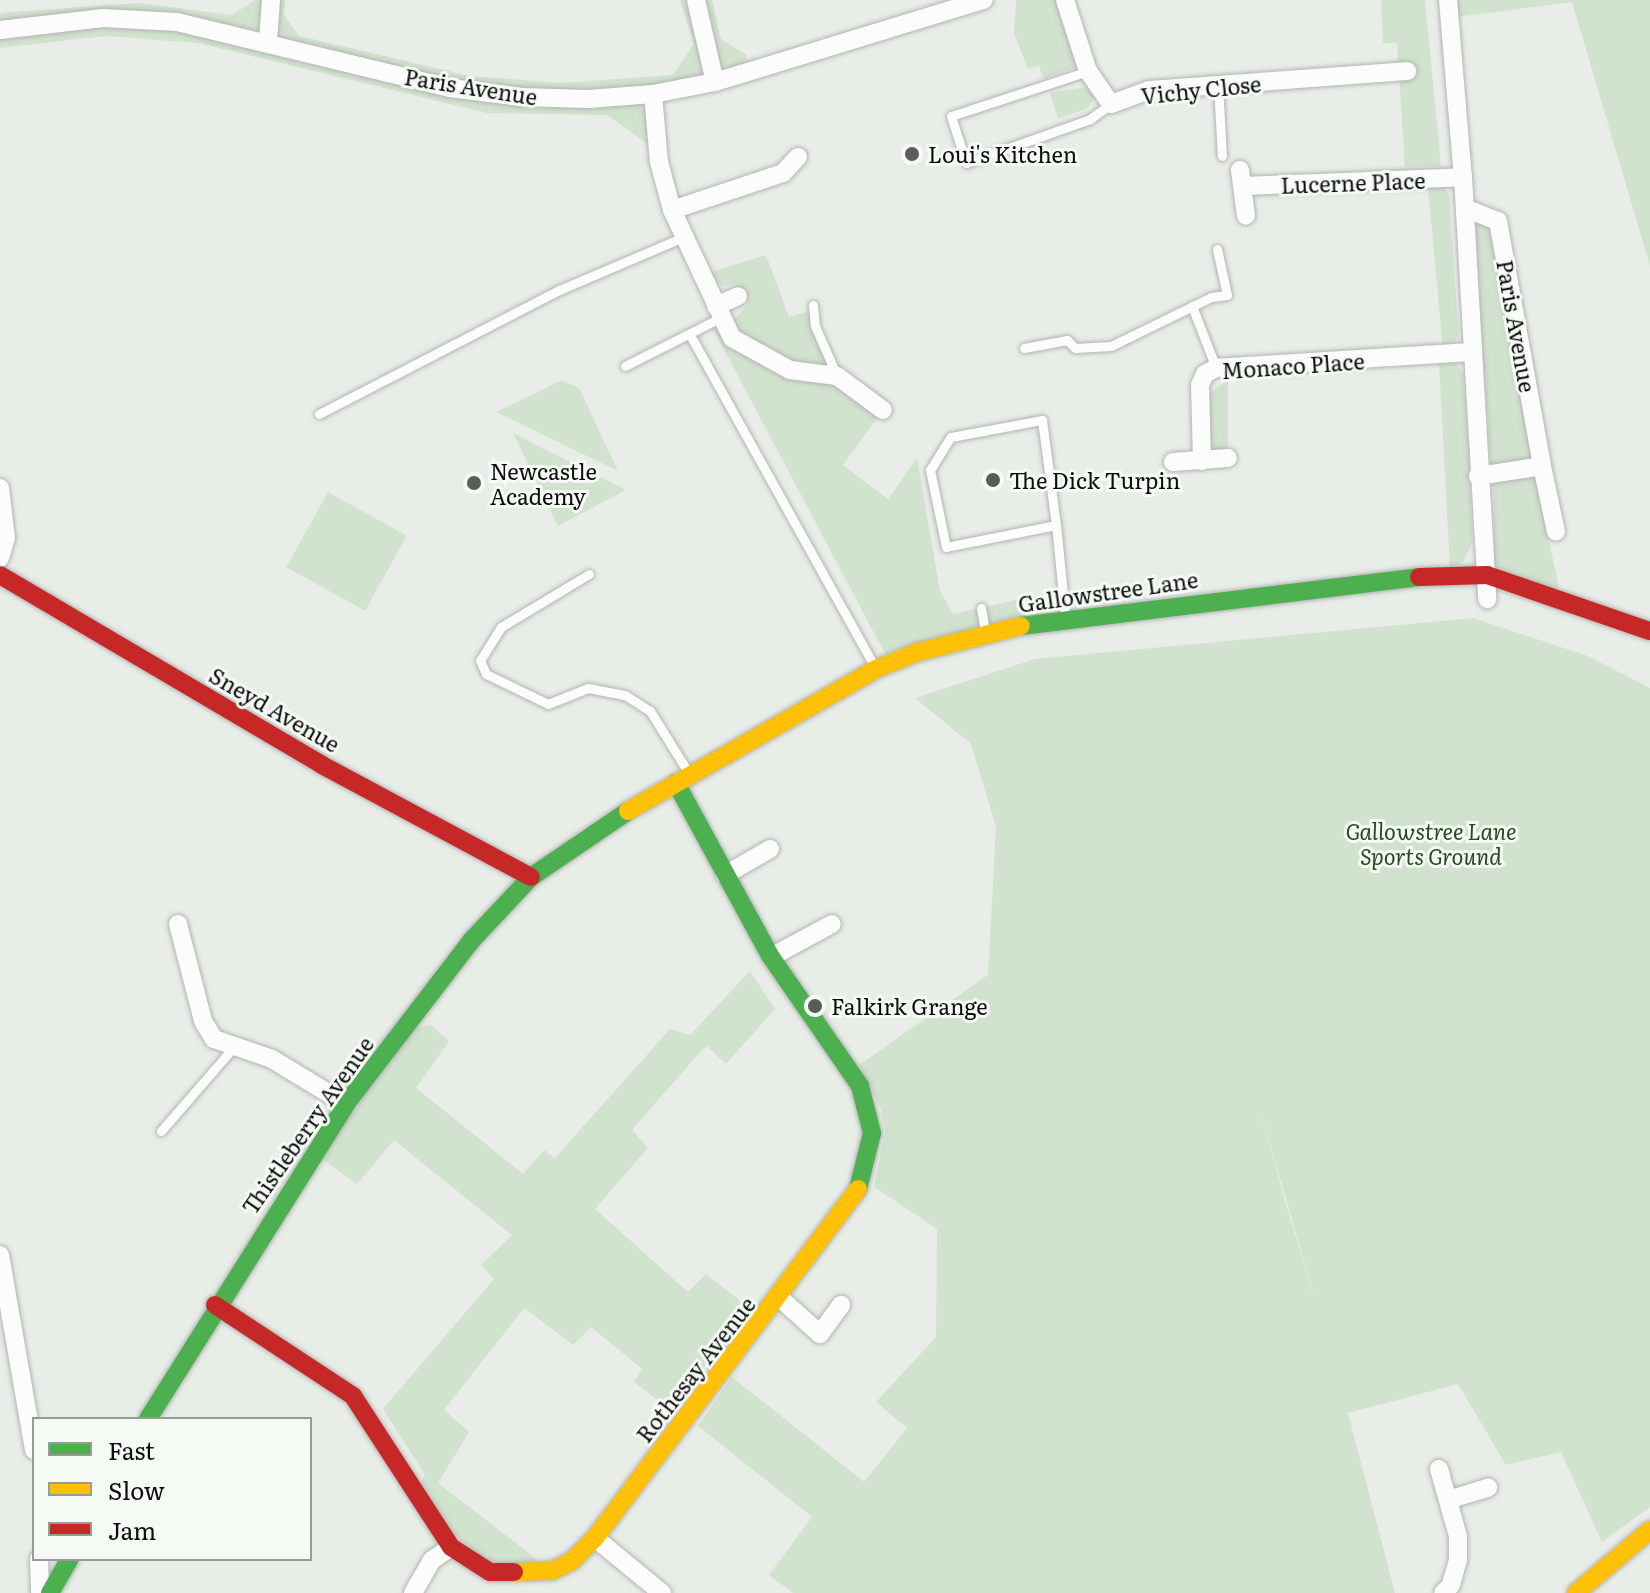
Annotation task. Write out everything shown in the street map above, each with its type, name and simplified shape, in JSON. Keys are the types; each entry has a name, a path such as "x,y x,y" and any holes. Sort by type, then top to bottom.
{"street":[{"path":"268,41 271,0"},
{"path":"696,0 715,82"},
{"name":"Paris Avenue","path":"0,30 132,20 177,22 268,41 450,88 507,96 653,94 715,82 984,0"},
{"name":"Vichy Close","path":"1065,0 1088,71 1111,104 1149,90 1397,66"},
{"name":"Paris Avenue","path":"1448,0 1465,208 1480,547 1487,575 1487,599"},
{"path":"653,94 659,162 681,238 732,338 790,370 837,376 883,410"},
{"path":"672,210 788,179 798,157"},
{"name":"Lucerne Place","path":"1246,216 1242,178 1463,177"},
{"name":"Paris Avenue","path":"1465,208 1498,221 1556,532"},
{"path":"719,312 738,296"},
{"name":"Monaco Place","path":"1202,461 1200,385 1205,374 1216,368 1469,352"},
{"path":"1173,462 1228,458"},
{"path":"1478,476 1542,466"},
{"path":"0,488 6,538 0,558"},
{"name":"Sneyd Avenue","path":"0,575 322,765 531,877"},
{"name":"Gallowstree Lane","path":"531,877 683,779 876,669 918,652 1066,617 1396,579 1487,575 1568,599 1650,631"},
{"name":"Rothesay Avenue","path":"215,1305 353,1396 451,1547 490,1572 531,1575 572,1561 595,1538 781,1299 864,1180 872,1133 860,1086 771,957 725,875 683,779"},
{"path":"725,875 770,849"},
{"name":"Thistleberry Avenue","path":"149,1417 215,1305 346,1104 471,941 531,877"},
{"path":"178,924 203,1021 214,1039 272,1059 346,1104"},
{"path":"771,957 832,924"},
{"path":"0,1255 6,1322 32,1437"},
{"path":"781,1299 820,1334 841,1305"},
{"path":"1439,1469 1451,1499 1458,1560 1451,1585 1443,1593"},
{"path":"1451,1499 1488,1488"},
{"path":"1576,1593 1650,1530"},
{"path":"595,1538 662,1593"},
{"path":"413,1593 432,1560 451,1547"},
{"path":"39,1561 40,1593"},
{"path":"50,1593 69,1561"}],"lane":[{"path":"1088,71 951,116 966,163 1090,119 1111,104"},
{"path":"1218,85 1222,156"},
{"path":"319,414 559,290 681,238"},
{"path":"1024,348 1067,340 1075,348 1111,346 1192,306 1227,295 1217,249"},
{"path":"813,305 815,326 837,376"},
{"path":"1192,306 1216,368"},
{"path":"625,366 690,335 719,312"},
{"path":"690,335 876,669"},
{"path":"1056,525 946,547 930,470 951,437 1042,420 1056,525 1066,617"},
{"path":"589,574 501,627 480,660 486,674 548,704 588,688 625,695 650,711 683,779"},
{"path":"981,608 986,635"},
{"path":"161,1131 233,1048"}],"green space":[{"path":"255,0 285,0 284,15 299,36 470,76 560,83 673,75 694,44 680,0 712,0 721,39 746,55 749,71 654,94 656,143 646,143 607,115 487,113 198,43 106,36 0,48 0,14 139,3 232,15"},
{"path":"1016,0 1057,0 1079,66 1044,79 1039,66 1028,69 1014,33"},
{"path":"1381,0 1425,0 1441,166 1405,167 1397,43 1383,43"},
{"path":"1448,0 1650,0 1650,266 1572,2 1449,18"},
{"path":"1086,87 1095,97 1088,108 1058,119 1050,93"},
{"path":"1428,187 1444,187 1449,195 1459,338 1443,350"},
{"path":"1474,223 1492,227 1533,460 1491,466"},
{"path":"766,255 789,317 813,310 835,371 794,365 741,339 733,322 748,303 736,284 723,286 708,273"},
{"path":"722,317 743,346 837,376 883,410 843,465 888,499 917,458 940,591 953,614 1061,590 1066,617 890,663 711,325"},
{"path":"1439,362 1455,363 1463,372 1469,452 1472,543 1463,562 1450,569"},
{"path":"562,380 579,388 618,471 496,412"},
{"path":"1228,380 1228,458 1208,460 1209,393"},
{"path":"513,433 626,490 558,526"},
{"path":"1536,476 1559,589 1500,571 1495,562 1493,483"},
{"path":"328,492 407,536 365,611 286,567"},
{"name":"Gallowstree Lane Sports Ground","path":"1473,618 1588,656 1650,688 1650,1507 1602,1542 1561,1452 1506,1465 1458,1384 1348,1413 1395,1593 793,1593 769,1575 812,1517 698,1426 732,1377 864,1482 907,1428 876,1402 936,1337 937,1229 874,1187 885,1133 881,1109 859,1065 988,975 996,827 971,744 915,698 1035,659","holes":["1260,1109 1314,1297 1285,1201"]},
{"path":"750,971 775,1009 726,1064 707,1046 701,1051 632,1130 648,1148 595,1209 688,1292 706,1274 764,1320 747,1342 731,1331 683,1396 696,1404 684,1420 634,1382 642,1369 591,1327 573,1345 524,1308 444,1410 469,1432 438,1483 552,1571 490,1572 416,1491 425,1475 383,1409 494,1279 481,1265 512,1235 394,1140 357,1184 314,1153 404,1030 431,1025 449,1041 416,1088 523,1174 544,1150 555,1158 670,1029 690,1035"}],"traffic: fast":[{"path":"1021,626 1419,577"},
{"path":"676,783 771,957 860,1086 872,1133 858,1189"},
{"path":"149,1417 346,1104 471,941 531,877 628,811"},
{"path":"50,1593 69,1561"}],"traffic: slow":[{"path":"628,811 876,669 918,652 1021,626"},
{"path":"514,1572 552,1571 572,1561 595,1538 858,1189"},
{"path":"1576,1593 1650,1530"}],"traffic: jam":[{"path":"0,575 322,765 531,877"},
{"path":"1419,577 1487,575 1650,631"},
{"path":"215,1305 353,1396 451,1547 490,1572 514,1572"}],"place":[{"name":"Loui's Kitchen","path":"912,154"},
{"name":"The Dick Turpin","path":"993,480"},
{"name":"Newcastle Academy","path":"474,483"},
{"name":"Falkirk Grange","path":"815,1006"}]}
